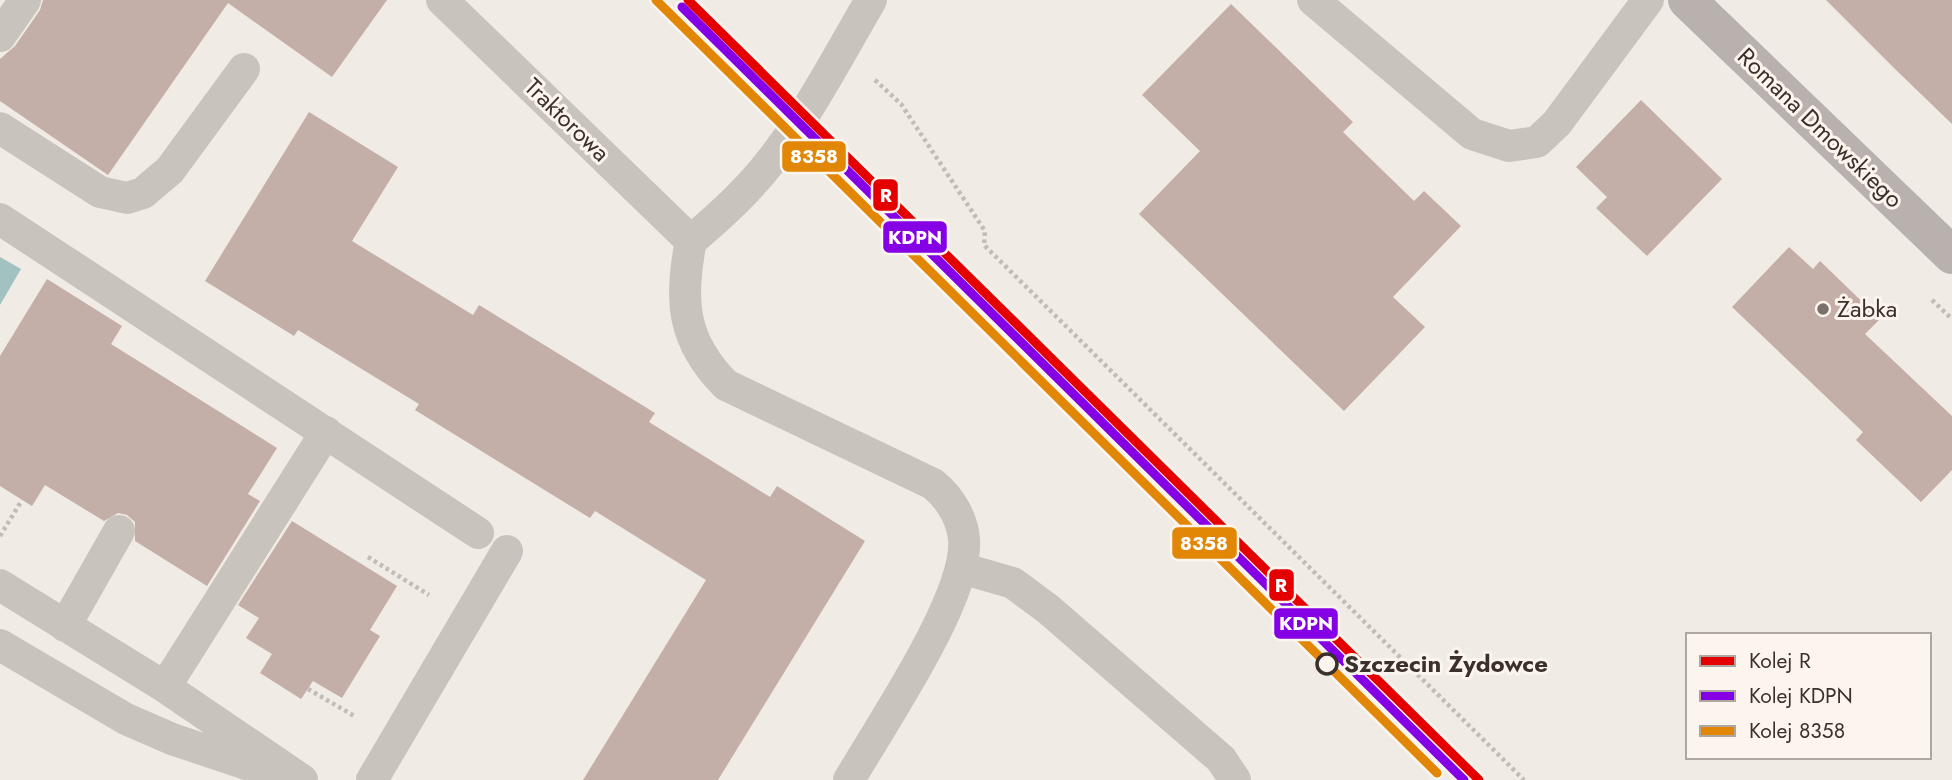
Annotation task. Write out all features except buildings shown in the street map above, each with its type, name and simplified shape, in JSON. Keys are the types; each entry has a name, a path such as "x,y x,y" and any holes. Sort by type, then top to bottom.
{"main road":[{"name":"Romana Dmowskiego","path":"1687,0 1952,256"}],"lane":[{"path":"0,36 25,0"},
{"name":"Traktorowa","path":"442,0 691,241"},
{"path":"849,780 943,618 961,568 964,538 957,514 947,496 933,484 726,385 708,366 693,340 685,311 685,274 691,241 744,193 785,141 814,99 871,0"},
{"path":"1313,0 1472,134 1509,146 1537,142 1558,123 1648,0"},
{"path":"0,128 100,192 127,198 143,193 170,170 244,69"},
{"path":"0,219 478,533"},
{"path":"165,687 326,432"},
{"path":"65,626 119,531"},
{"path":"372,780 507,551"},
{"path":"961,568 1013,583 1048,609 1221,759 1235,780"},
{"path":"0,585 165,687 302,780"},
{"path":"0,645 126,719 172,739 292,780"}],"path":[{"path":"865,72 901,104 985,231 984,245 1524,780"},
{"path":"0,536 22,499"},
{"path":"368,556 438,600"}],"water":[{"path":"0,257 21,269 0,305"}],"rail line":[{"name":"8358","path":"656,0 1437,773"},
{"name":"R","path":"688,0 1479,780"},
{"name":"KDPN","path":"682,7 1464,780"}],"place":[{"name":"Żabka","path":"1823,309"},
{"name":"Szczecin Żydowce","path":"1327,664"}]}
